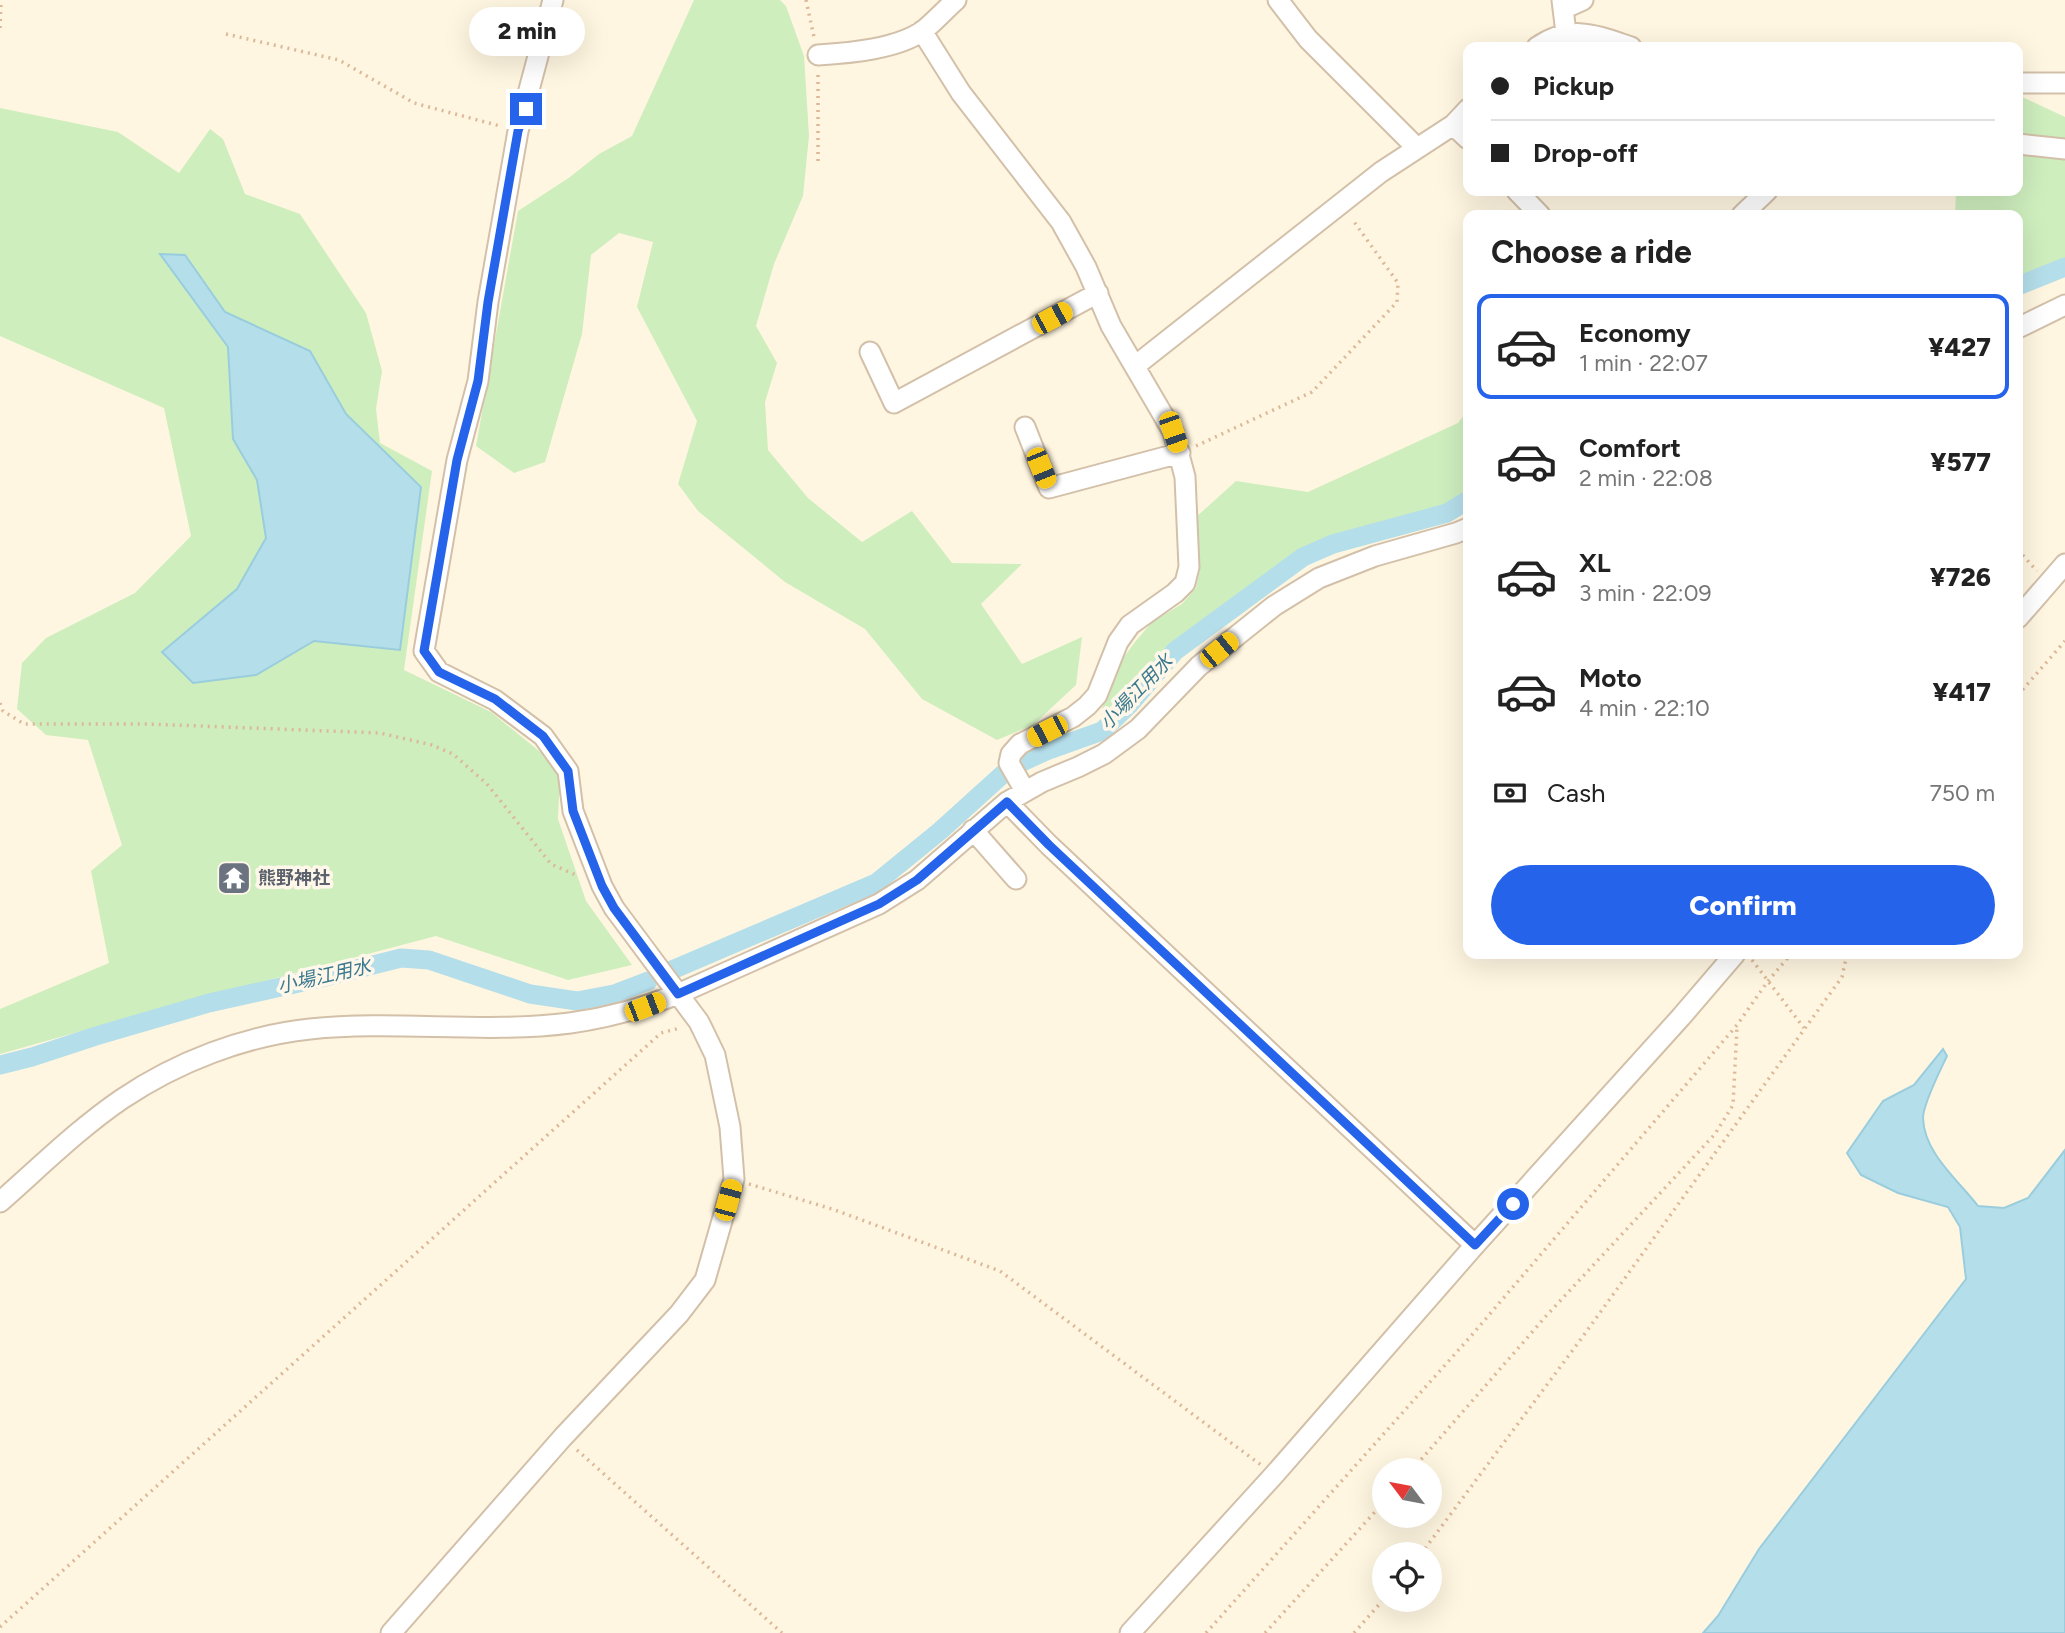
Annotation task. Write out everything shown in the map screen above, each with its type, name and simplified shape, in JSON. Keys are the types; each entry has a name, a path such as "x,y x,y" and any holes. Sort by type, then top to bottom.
{"street":[{"path":"391,1633 563,1437 678,1314 705,1280 734,1179 730,1127 715,1055 699,1023 614,908 602,886 573,811 568,771 543,736 495,699 439,672 424,651 457,460 478,381 488,302 518,131 553,0"},
{"path":"818,55 894,43 922,31 956,0"},
{"path":"1279,0 1308,39 1417,148"},
{"path":"1566,33 1563,4 1583,0"},
{"path":"922,31 961,93 1061,222 1086,267 1111,326 1173,432 1185,477 1189,567 1185,583 1130,625 1118,642 1097,695 1087,706 1073,718 1020,744 1011,754 1009,763 1025,791"},
{"path":"1544,42 1566,33 1582,33 1614,42"},
{"path":"2023,83 2065,83"},
{"path":"1135,366 1381,172 1453,125 1463,114"},
{"path":"1453,125 1463,134"},
{"path":"2023,145 2065,149"},
{"path":"1522,196 1535,210"},
{"path":"1747,210 1762,196"},
{"path":"870,352 894,403 1098,293"},
{"path":"2023,325 2065,304"},
{"path":"1025,427 1049,488 1180,453"},
{"path":"0,1202 73,1137 123,1098 163,1075 233,1046 310,1029 515,1026 568,1023 604,1017 645,1007 678,994 879,904 917,880 1007,802 1104,754 1138,729 1199,666 1274,606 1319,578 1375,556 1463,530"},
{"path":"2023,612 2065,564"},
{"path":"1007,802 1043,839 1475,1245"},
{"path":"973,830 1016,879"},
{"path":"1130,1633 1275,1475 1475,1245 1731,959"}],"path":[{"path":"0,26 1,0"},
{"path":"806,0 818,55 818,161"},
{"path":"226,34 340,60 414,103 518,131"},
{"path":"1180,453 1312,393 1397,302 1398,283 1341,203"},
{"path":"2023,555 2048,582"},
{"path":"2023,689 2065,640"},
{"path":"0,704 2,711 24,724 148,724 380,733 432,745 453,754 487,784 551,864 602,886"},
{"path":"1752,959 1804,1028"},
{"path":"1206,1633 1471,1336 1737,1025 1787,959"},
{"path":"1430,1542 1581,1339 1842,977 1846,959"},
{"path":"0,1628 661,1034 699,1023"},
{"path":"1422,1458 1547,1315 1715,1134 1733,1105 1737,1025"},
{"path":"734,1179 832,1209 1000,1271 1275,1475"},
{"path":"563,1437 782,1633"},
{"path":"1265,1633 1372,1515"},
{"path":"1354,1633 1373,1612"}],"green space":[{"path":"694,0 780,0 786,6 804,56 809,136 803,196 774,264 756,326 777,363 765,402 768,450 808,498 862,542 912,511 952,563 1022,564 981,604 1022,664 1082,637 1076,685 1033,725 997,740 922,699 865,629 785,582 698,511 678,484 697,421 637,307 653,242 619,233 591,255 582,334 545,462 514,473 476,446 518,211 570,177 599,154 632,136"},
{"path":"2023,97 2065,117 2065,139 2023,136"},
{"path":"0,108 118,132 179,173 210,129 223,139 245,194 300,214 366,313 382,371 376,409 380,443 432,471 404,670 491,712 560,768 558,819 586,901 632,965 568,980 436,936 0,1054 0,1009 109,963 91,871 122,845 88,740 46,735 17,709 22,663 46,638 135,593 191,536 164,408 0,336"},
{"path":"2023,153 2065,155 2065,259 2023,276 2023,210 1955,210 1956,196 2023,196"},
{"path":"1463,416 1463,498 1446,507 1331,537 1299,554 1162,654 1111,718 1102,708 1118,665 1135,642 1152,622 1182,604 1196,588 1200,570 1195,518 1236,481 1308,492 1458,423"}],"water":[{"path":"160,254 185,255 225,312 310,351 346,414 421,487 400,650 314,641 256,675 193,683 162,652 237,589 266,538 257,480 233,439 228,347"},
{"path":"1943,1049 1947,1056 1926,1105 1923,1118 1925,1131 1936,1154 1978,1206 2004,1208 2028,1198 2065,1150 2065,1633 1703,1633 1718,1616 1759,1549 1966,1279 1960,1227 1948,1207 1898,1193 1861,1175 1847,1153 1883,1101 1914,1085"}],"waterway":[{"name":"小場江用水","path":"2023,284 2065,267"},
{"name":"小場江用水","path":"1020,763 1102,731 1129,705 1175,651 1303,557 1333,544 1447,513 1463,503"},
{"name":"小場江用水","path":"672,970 876,883 940,831 1003,774"},
{"name":"小場江用水","path":"0,1065 209,1003 401,958 429,960 530,994 577,1001 614,994 648,981"}],"place":[{"name":"熊野神社","path":"234,878"}],"route":[{"path":"526,109 518,131 488,302 478,381 457,460 424,651 439,672 495,699 543,736 568,771 573,811 602,886 614,908 678,994 879,904 917,880 1007,802 1049,845 1475,1245 1513,1204"}]}
